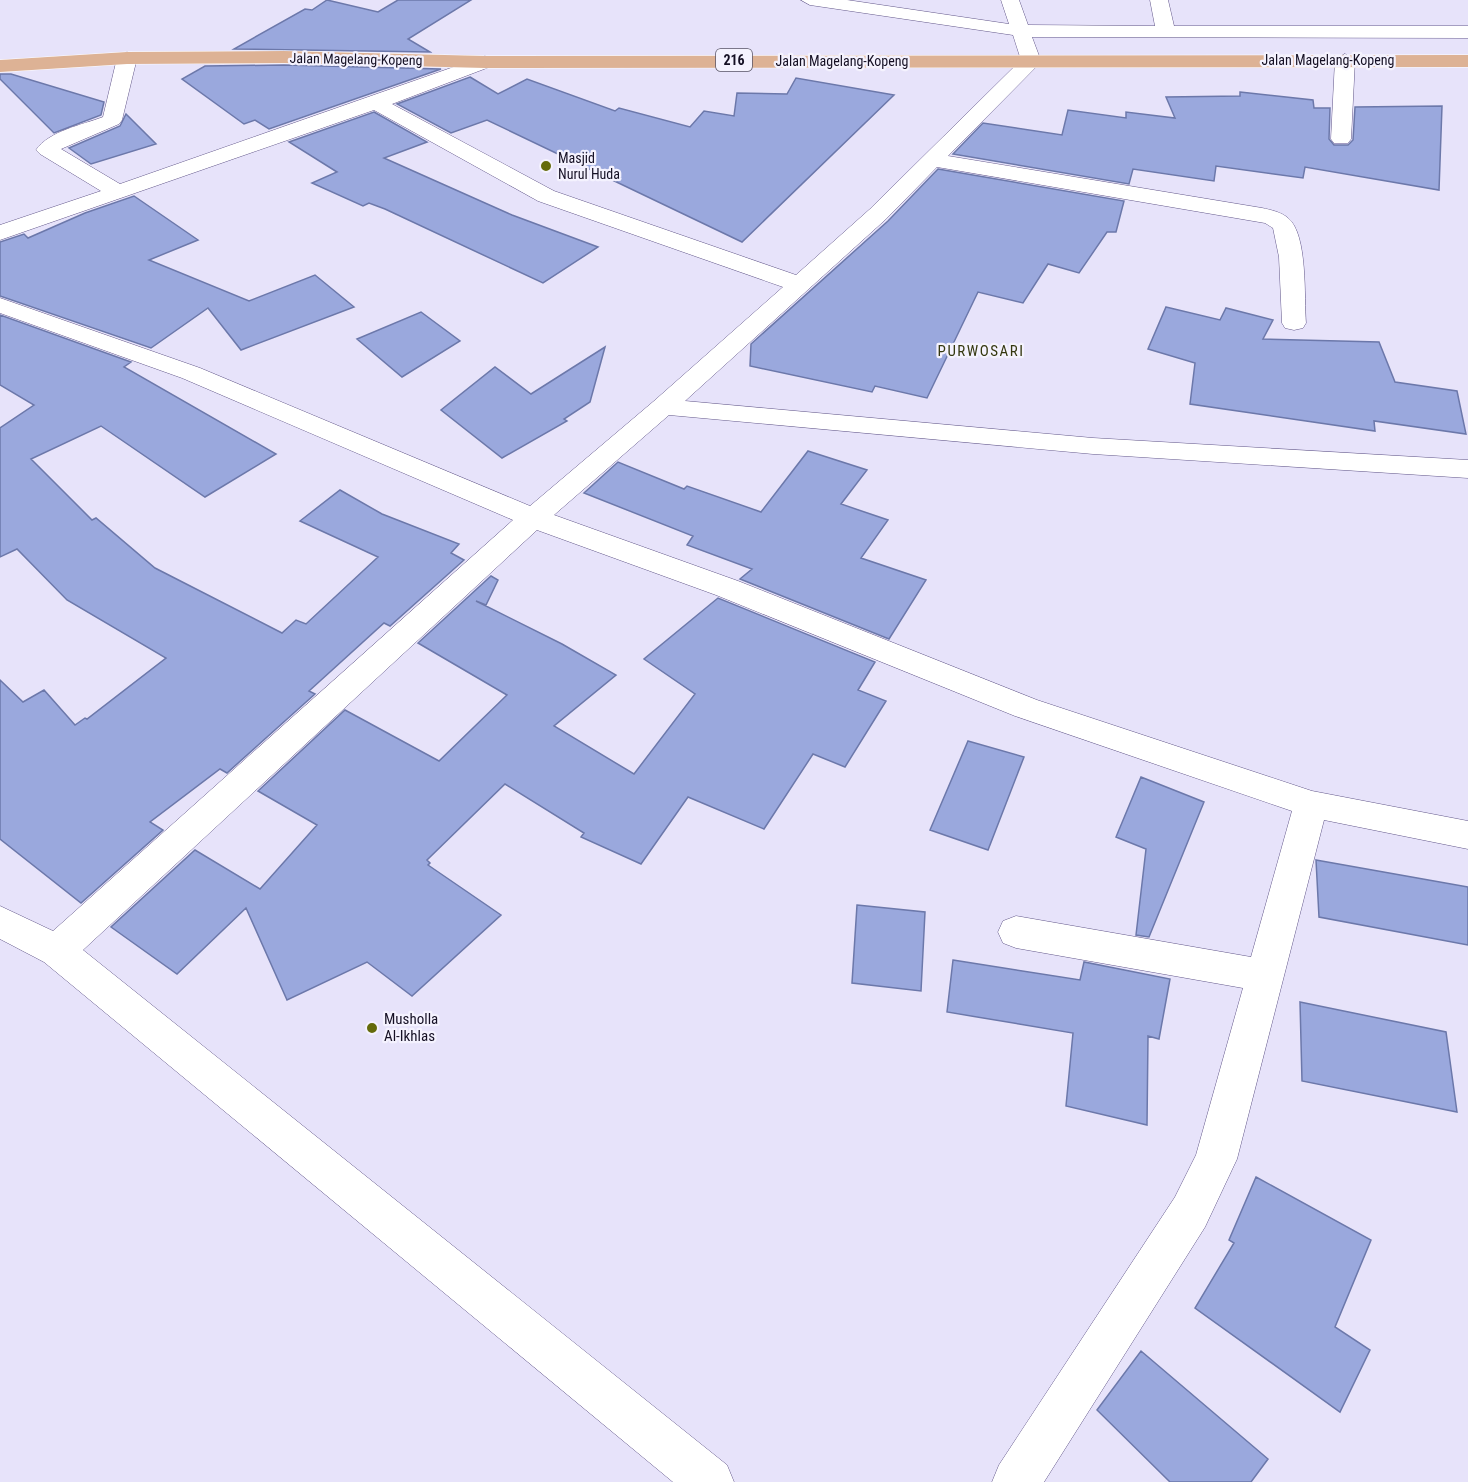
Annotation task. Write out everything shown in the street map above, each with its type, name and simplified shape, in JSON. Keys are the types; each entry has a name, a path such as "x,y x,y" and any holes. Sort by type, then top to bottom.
{"main road":[{"name":"Jalan Magelang-Kopeng","path":"0,66 127,58 284,57 485,62 1468,61"}],"street":[{"path":"810,0 1021,30 1166,33 1468,32"},
{"path":"57,951 533,518 663,407 879,214 1031,62 1010,0"},
{"path":"1159,0 1166,33"},
{"path":"118,192 47,150 55,143 112,120 127,58"},
{"path":"1341,139 1344,60"},
{"path":"0,233 376,103 485,62"},
{"path":"376,103 546,196 798,284"},
{"path":"933,160 1262,215 1278,221 1284,226 1288,241 1294,323"},
{"path":"0,305 191,373 533,518 727,588 1026,708 1311,804 1468,835"},
{"path":"663,407 1093,446 1468,469"},
{"path":"1016,1482 1195,1202 1216,1159 1311,804"},
{"path":"0,921 57,951 711,1482"},
{"path":"1016,932 1264,975"}],"building":[{"path":"327,0 378,12 398,0 471,0 408,39 430,52 234,49 305,9 312,10"},
{"path":"284,65 441,69 269,129 255,120 244,124 182,79 205,66"},
{"path":"0,74 11,74 104,102 101,115 54,133 0,79"},
{"path":"470,77 498,94 527,79 615,111 619,108 690,127 704,111 734,116 737,93 787,94 796,78 894,95 742,242 487,120 451,133 397,104"},
{"path":"1240,92 1313,100 1314,108 1330,108 1329,139 1334,145 1348,145 1353,140 1355,107 1442,106 1439,190 1305,167 1303,178 1216,166 1214,181 1133,169 1129,184 953,154 983,123 1062,135 1068,110 1126,118 1126,112 1175,118 1166,97 1240,96"},
{"path":"374,112 427,142 384,158 512,215 598,247 543,283 385,209 369,203 363,206 312,183 337,172 289,142"},
{"path":"126,114 156,144 91,164 69,148 120,126"},
{"path":"938,169 1124,201 1116,232 1107,232 1079,273 1048,264 1023,303 978,292 927,398 875,386 872,392 750,366 751,344 888,221"},
{"path":"134,196 198,240 149,260 249,301 315,275 354,307 241,350 208,308 151,348 0,296 0,242 24,234 28,238 85,213"},
{"path":"1166,307 1220,320 1226,308 1273,320 1263,339 1379,342 1395,382 1457,391 1466,434 1374,421 1375,431 1190,404 1195,363 1148,349"},
{"path":"421,312 460,341 402,377 357,339"},
{"path":"0,315 131,362 124,367 276,454 205,497 101,426 31,459 92,520 96,518 155,568 282,633 296,620 306,624 378,557 300,521 340,490 382,514 459,544 451,553 464,560 390,626 384,623 309,691 315,694 227,773 220,769 150,822 163,830 81,903 0,839 0,680 23,702 44,690 75,725 87,719 166,658 67,600 17,549 0,557 0,428 34,405 0,385"},
{"path":"605,347 590,402 564,419 567,421 502,458 441,410 495,367 531,394"},
{"path":"808,451 867,470 841,504 888,520 861,558 926,580 889,639 740,579 752,569 687,545 693,536 584,493 618,462 684,489 687,486 761,512"},
{"path":"491,576 498,580 486,605 476,601 562,644 616,675 554,726 634,774 695,694 644,659 718,598 875,662 858,690 886,701 845,767 813,754 764,829 688,797 641,864 581,837 584,833 505,784 427,860 430,863 428,865 501,915 412,996 367,962 287,1000 246,908 177,974 111,927 195,850 260,889 317,825 258,791 345,710 439,761 507,695 418,643"},
{"path":"968,741 1024,757 988,850 930,830"},
{"path":"1141,777 1204,802 1149,937 1136,935 1146,849 1116,837"},
{"path":"1316,860 1468,887 1468,945 1319,917"},
{"path":"857,905 925,912 921,991 852,983"},
{"path":"953,960 1080,980 1084,962 1170,979 1159,1039 1148,1036 1147,1125 1066,1106 1073,1033 947,1012"},
{"path":"1300,1002 1446,1032 1457,1112 1302,1081"},
{"path":"1256,1177 1371,1240 1335,1327 1370,1350 1340,1412 1195,1308 1234,1243 1229,1240"},
{"path":"1141,1351 1268,1459 1251,1482 1170,1482 1097,1410"}],"place":[{"name":"Masjid Nurul Huda","path":"546,166"},
{"name":"Musholla Al-Ikhlas","path":"372,1028"}],"district":[{"name":"PURWOSARI","path":"981,351"}]}
